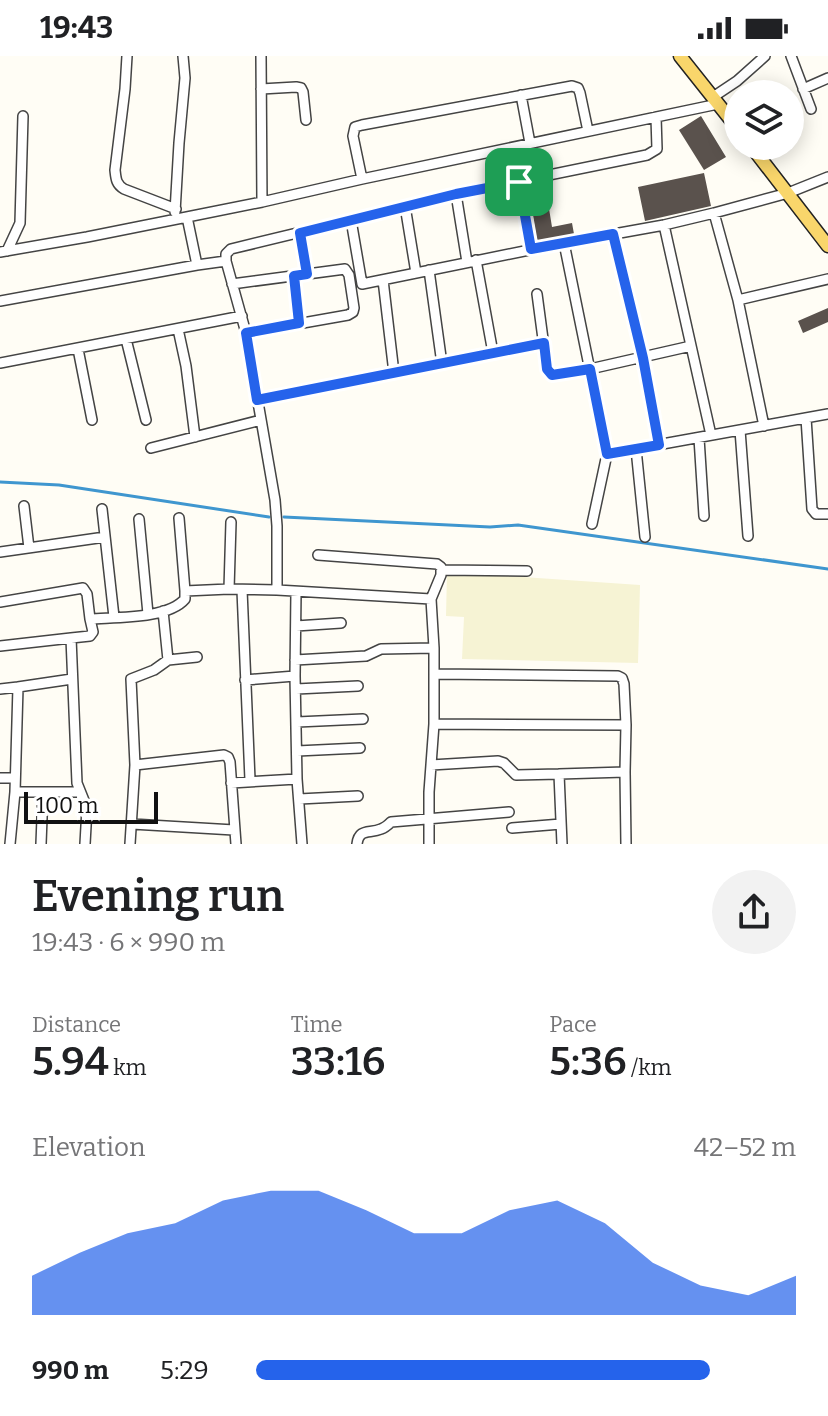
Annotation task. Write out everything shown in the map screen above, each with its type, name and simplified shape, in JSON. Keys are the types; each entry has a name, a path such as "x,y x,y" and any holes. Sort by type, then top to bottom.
{"main road":[{"path":"680,56 724,111"},
{"path":"762,160 828,246"}],"street":[{"path":"127,56 116,181 124,189 187,217 656,117 715,100 737,81 754,60 765,56"},
{"path":"175,214 185,78 183,56"},
{"path":"261,56 262,202"},
{"path":"791,56 800,80"},
{"path":"804,89 828,78"},
{"path":"362,179 353,136 355,127 572,86 578,88 588,131"},
{"path":"261,89 301,88 306,120"},
{"path":"804,92 811,109"},
{"path":"521,95 530,143"},
{"path":"3,251 20,223 23,116"},
{"path":"277,590 277,526 261,420 246,333 226,254 231,249 456,194 647,155 657,149 656,117"},
{"path":"351,286 664,225 788,193 828,177"},
{"path":"519,182 531,249"},
{"path":"456,194 493,353"},
{"path":"405,206 416,273"},
{"path":"714,213 738,300 764,426"},
{"path":"3,251 175,214"},
{"path":"187,217 197,265"},
{"path":"351,220 362,284"},
{"path":"664,225 711,435"},
{"path":"300,233 307,274"},
{"path":"613,234 643,358 659,445"},
{"path":"564,243 607,454 592,524"},
{"path":"0,301 226,261"},
{"path":"232,284 345,269 348,272 354,300 353,312 348,315 246,333"},
{"path":"429,270 442,364"},
{"path":"294,276 299,323"},
{"path":"738,300 828,279"},
{"path":"383,280 394,373"},
{"path":"537,294 547,369 552,375 691,346"},
{"path":"0,363 242,316"},
{"path":"178,329 195,437"},
{"path":"126,339 146,420"},
{"path":"257,400 544,343"},
{"path":"78,349 92,420"},
{"path":"607,454 828,414"},
{"path":"806,418 812,509 816,514 828,514"},
{"path":"151,448 261,420"},
{"path":"740,430 748,536"},
{"path":"699,438 704,516"},
{"path":"636,449 645,537"},
{"path":"24,506 29,548"},
{"path":"102,509 114,617"},
{"path":"90,619 148,614 179,606 185,599 185,591 179,518"},
{"path":"139,519 148,614"},
{"path":"229,589 231,522"},
{"path":"0,552 105,537"},
{"path":"318,555 437,564 442,570"},
{"path":"442,570 527,571"},
{"path":"429,844 429,778 434,724 431,599 442,570"},
{"path":"0,602 83,588 87,594 93,632 90,636 0,646"},
{"path":"242,590 250,780"},
{"path":"185,591 277,590 431,599"},
{"path":"296,592 297,779 302,844"},
{"path":"163,611 168,660"},
{"path":"296,626 341,623"},
{"path":"71,638 77,783 87,808 85,844"},
{"path":"295,660 366,656 381,649 434,648"},
{"path":"130,844 135,765 131,679 154,670 168,660 197,657"},
{"path":"434,674 622,678 626,725 626,844"},
{"path":"245,680 295,676"},
{"path":"0,689 72,679"},
{"path":"296,689 358,686"},
{"path":"10,844 18,739 18,687"},
{"path":"297,722 363,719"},
{"path":"434,724 626,725"},
{"path":"297,751 360,748"},
{"path":"135,765 228,757 236,844"},
{"path":"431,765 498,761 516,775 625,772"},
{"path":"559,774 562,844"},
{"path":"0,778 15,778"},
{"path":"231,783 297,779"},
{"path":"15,792 80,792"},
{"path":"41,844 43,792"},
{"path":"299,799 358,796"},
{"path":"357,844 362,833 381,829 391,822 509,812"},
{"path":"132,824 234,830"},
{"path":"512,828 561,824"}],"shaded area":[{"path":"447,572 640,585 638,663 462,659 464,617 446,616"}],"building":[{"path":"701,116 724,158 704,170 679,130"},
{"path":"704,173 711,206 645,221 638,187"},
{"path":"545,184 552,227 572,223 574,234 537,241 528,187"},
{"path":"828,308 828,322 803,333 798,321"}],"waterway":[{"path":"0,482 59,485 269,517"},
{"path":"284,517 490,527 518,525 828,569"}],"route":[{"path":"519,182 531,249 613,234 643,358 659,445 607,454 590,369 552,375 547,369 544,343 257,400 246,333 299,323 294,276 307,274 300,233 456,194 519,182"}]}
